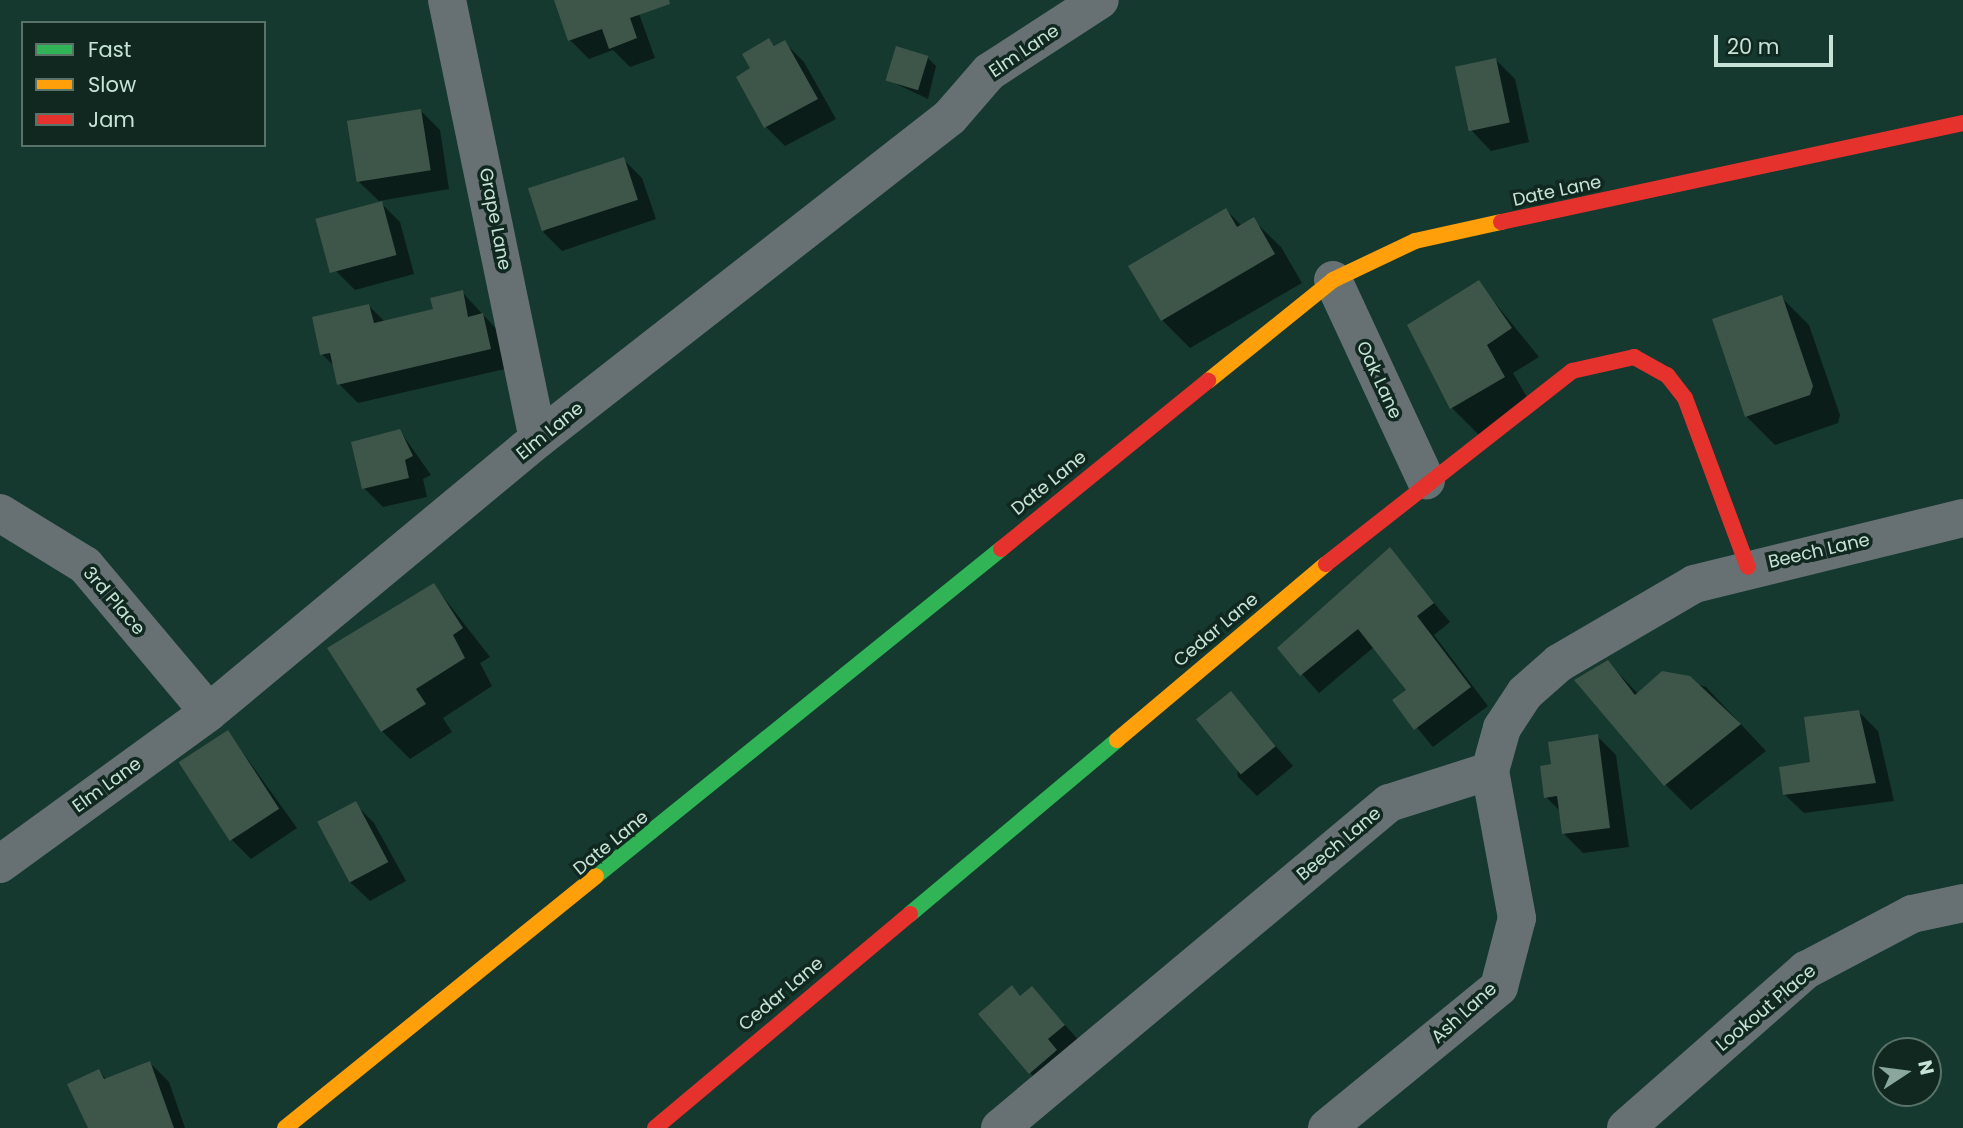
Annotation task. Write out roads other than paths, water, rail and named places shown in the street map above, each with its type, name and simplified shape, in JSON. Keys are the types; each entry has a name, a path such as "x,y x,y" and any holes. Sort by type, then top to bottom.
{"street":[{"name":"Grape Lane","path":"447,0 538,439"},
{"name":"Elm Lane","path":"7,846 209,712 538,439 950,117 989,72 1100,0"},
{"name":"Date Lane","path":"285,1128 1333,280 1415,241 1963,123"},
{"name":"Oak Lane","path":"1333,280 1426,480"},
{"name":"Cedar Lane","path":"655,1128 1426,480 1572,371 1634,357 1667,375 1685,398 1748,567"},
{"name":"3rd Place","path":"0,513 85,565 209,712"},
{"name":"Beech Lane","path":"1000,1128 1389,803 1490,771 1502,728 1525,693 1559,663 1695,584 1748,567 1963,518"},
{"name":"Ash Lane","path":"1327,1128 1499,987 1517,918 1490,771"},
{"name":"Lookout Place","path":"1626,1128 1806,970 1912,914 1963,903"}]}
